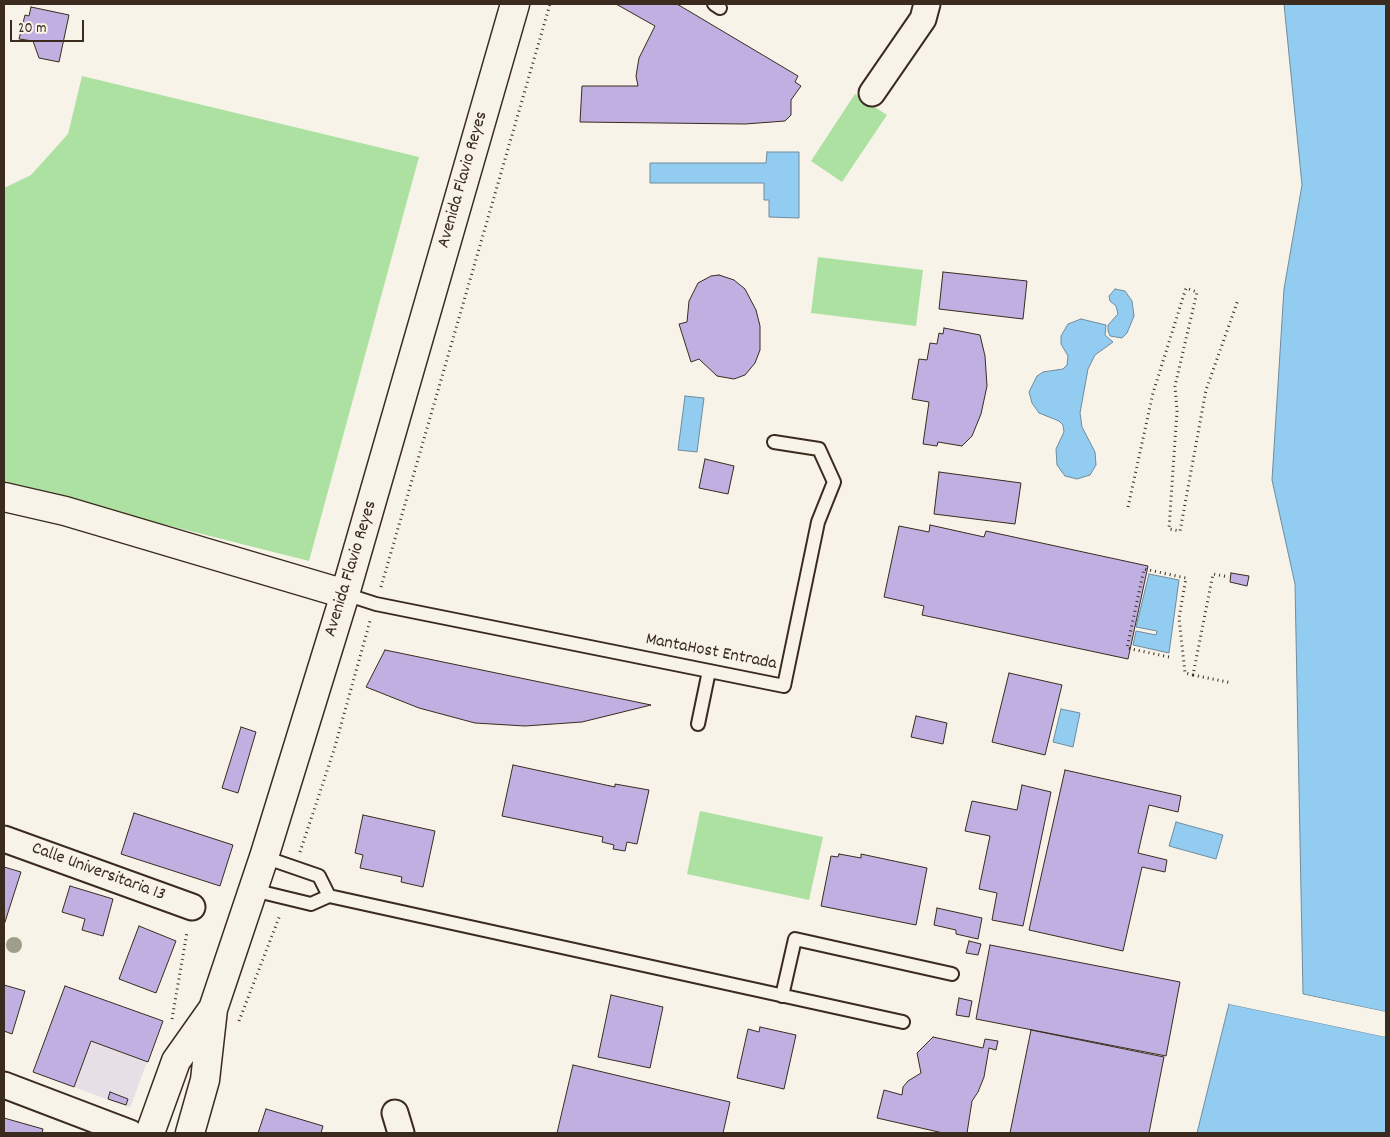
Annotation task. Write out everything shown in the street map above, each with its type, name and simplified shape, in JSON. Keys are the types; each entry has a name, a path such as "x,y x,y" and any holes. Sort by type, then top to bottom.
{"main road":[{"name":"Avenida Flavio Reyes","path":"190,1133 205,1080 212,1009 264,857 345,594 515,4"},
{"path":"4,497 64,511 345,594"},
{"path":"150,1133 176,1062 212,1009"}],"street":[{"path":"872,93 922,20 927,4"},
{"name":"Calle Universitaria 13","path":"4,839 192,907"},
{"path":"4,1085 130,1133"}],"lane":[{"name":"MantaHost Entrada","path":"345,594 376,604 784,686 818,522 834,482 819,449 774,442"},
{"path":"698,724 709,671"},
{"path":"264,857 319,876 330,896"},
{"path":"253,890 311,904 330,896 903,1022"},
{"path":"782,996 795,938 952,974"}],"path":[{"path":"382,584 550,4"},
{"path":"1128,507 1153,392 1186,288 1197,292 1175,386 1177,411 1169,529 1180,531 1206,390 1238,300"},
{"path":"1169,657 1127,648 1144,569 1186,578 1178,618 1185,673 1232,683"},
{"path":"1192,675 1213,574 1229,577"},
{"path":"171,1025 192,907"}],"shaded area":[{"path":"65,986 162,1021 130,1108 34,1072"}],"green space":[{"path":"82,76 419,157 309,561 4,484 4,188 31,175 68,134"},
{"path":"855,94 887,115 842,182 811,161"},
{"path":"818,257 923,270 916,326 811,313"},
{"path":"700,811 823,837 809,900 687,874"}],"water":[{"path":"1284,4 1386,4 1386,1012 1303,994 1295,584 1272,480 1284,289 1302,185"},
{"path":"767,152 799,152 799,218 769,217 769,200 764,200 764,183 650,183 650,163 766,163"},
{"path":"1115,289 1125,291 1132,301 1134,316 1127,333 1122,338 1110,336 1108,331 1108,325 1118,314 1116,306 1110,301 1109,296"},
{"path":"1081,319 1106,325 1105,335 1113,342 1095,355 1088,369 1080,413 1082,427 1095,452 1096,465 1090,475 1077,479 1065,476 1057,465 1056,449 1064,432 1063,425 1059,421 1039,413 1032,403 1029,392 1037,376 1043,372 1063,369 1067,365 1068,356 1061,344 1061,336 1068,324"},
{"path":"685,396 704,398 697,452 678,450"},
{"path":"1149,574 1179,580 1169,653 1133,645 1136,631 1156,635 1157,631 1136,627"},
{"path":"1061,709 1080,713 1073,747 1053,742"},
{"path":"1176,822 1223,835 1216,859 1169,846"},
{"path":"1229,1004 1386,1037 1386,1133 1197,1133"}],"pier":[{"path":"1300,994 1386,1012 1386,1014 1302,997"},
{"path":"1230,1001 1386,1034 1386,1037 1229,1004"}],"building":[{"path":"616,4 677,4 798,76 795,82 801,86 791,100 791,115 785,121 745,124 580,122 582,86 638,86 636,76 639,58 655,26"},
{"path":"31,7 69,15 59,62 39,58 33,41 19,39 25,15 29,16"},
{"path":"943,272 1027,281 1023,319 939,309"},
{"path":"719,275 734,280 745,289 756,310 760,326 760,350 755,363 745,375 734,379 717,376 699,359 691,362 679,324 687,322 689,301 698,283 711,276"},
{"path":"944,328 980,335 985,356 987,386 981,414 972,436 962,446 938,442 937,446 923,444 929,402 912,399 919,359 927,360 930,343 937,344 939,333 943,334"},
{"path":"705,459 734,466 728,494 699,488"},
{"path":"939,472 1021,483 1015,524 934,514"},
{"path":"930,525 984,537 986,531 1148,566 1128,659 922,615 924,606 884,597 899,526 929,532"},
{"path":"1231,573 1249,576 1247,586 1230,582"},
{"path":"385,650 651,705 582,722 525,726 475,723 419,708 366,687"},
{"path":"1009,673 1062,685 1045,755 992,742"},
{"path":"916,716 947,723 943,744 911,737"},
{"path":"241,727 256,732 238,793 222,788"},
{"path":"513,765 615,787 615,784 649,790 637,844 627,842 625,851 613,849 614,845 602,842 603,837 502,816"},
{"path":"1065,770 1181,796 1178,812 1149,805 1138,853 1167,860 1165,872 1142,867 1123,951 1029,930"},
{"path":"1022,785 1051,792 1023,926 992,920 997,893 979,889 990,836 965,831 972,801 1017,810"},
{"path":"134,813 233,845 220,886 121,854"},
{"path":"363,815 435,831 423,887 401,882 402,877 360,868 363,855 355,853"},
{"path":"839,854 861,858 861,854 927,868 916,925 821,906 831,856 838,857"},
{"path":"4,867 21,872 4,925"},
{"path":"70,886 113,899 103,936 82,930 85,919 62,912"},
{"path":"937,908 982,918 978,939 956,934 956,930 934,925"},
{"path":"139,926 176,941 156,993 119,979"},
{"path":"969,941 981,944 978,955 966,953"},
{"path":"990,945 1180,982 1166,1056 976,1019"},
{"path":"4,985 25,991 12,1034 4,1031"},
{"path":"65,986 163,1021 148,1062 91,1041 74,1087 33,1072"},
{"path":"611,995 663,1007 650,1068 598,1057"},
{"path":"959,998 972,1001 969,1017 956,1015"},
{"path":"760,1027 796,1035 784,1089 737,1078 748,1029 759,1032"},
{"path":"1031,1030 1164,1057 1149,1133 1010,1133"},
{"path":"933,1037 983,1048 985,1039 998,1041 996,1050 989,1048 984,1077 972,1101 967,1133 943,1133 877,1118 884,1090 902,1095 903,1087 908,1081 921,1073 917,1053"},
{"path":"573,1065 730,1102 723,1133 557,1133"},
{"path":"110,1092 128,1099 126,1105 108,1099"},
{"path":"266,1109 323,1126 321,1133 258,1133"},
{"path":"4,1118 43,1129 42,1133 4,1133"}]}
